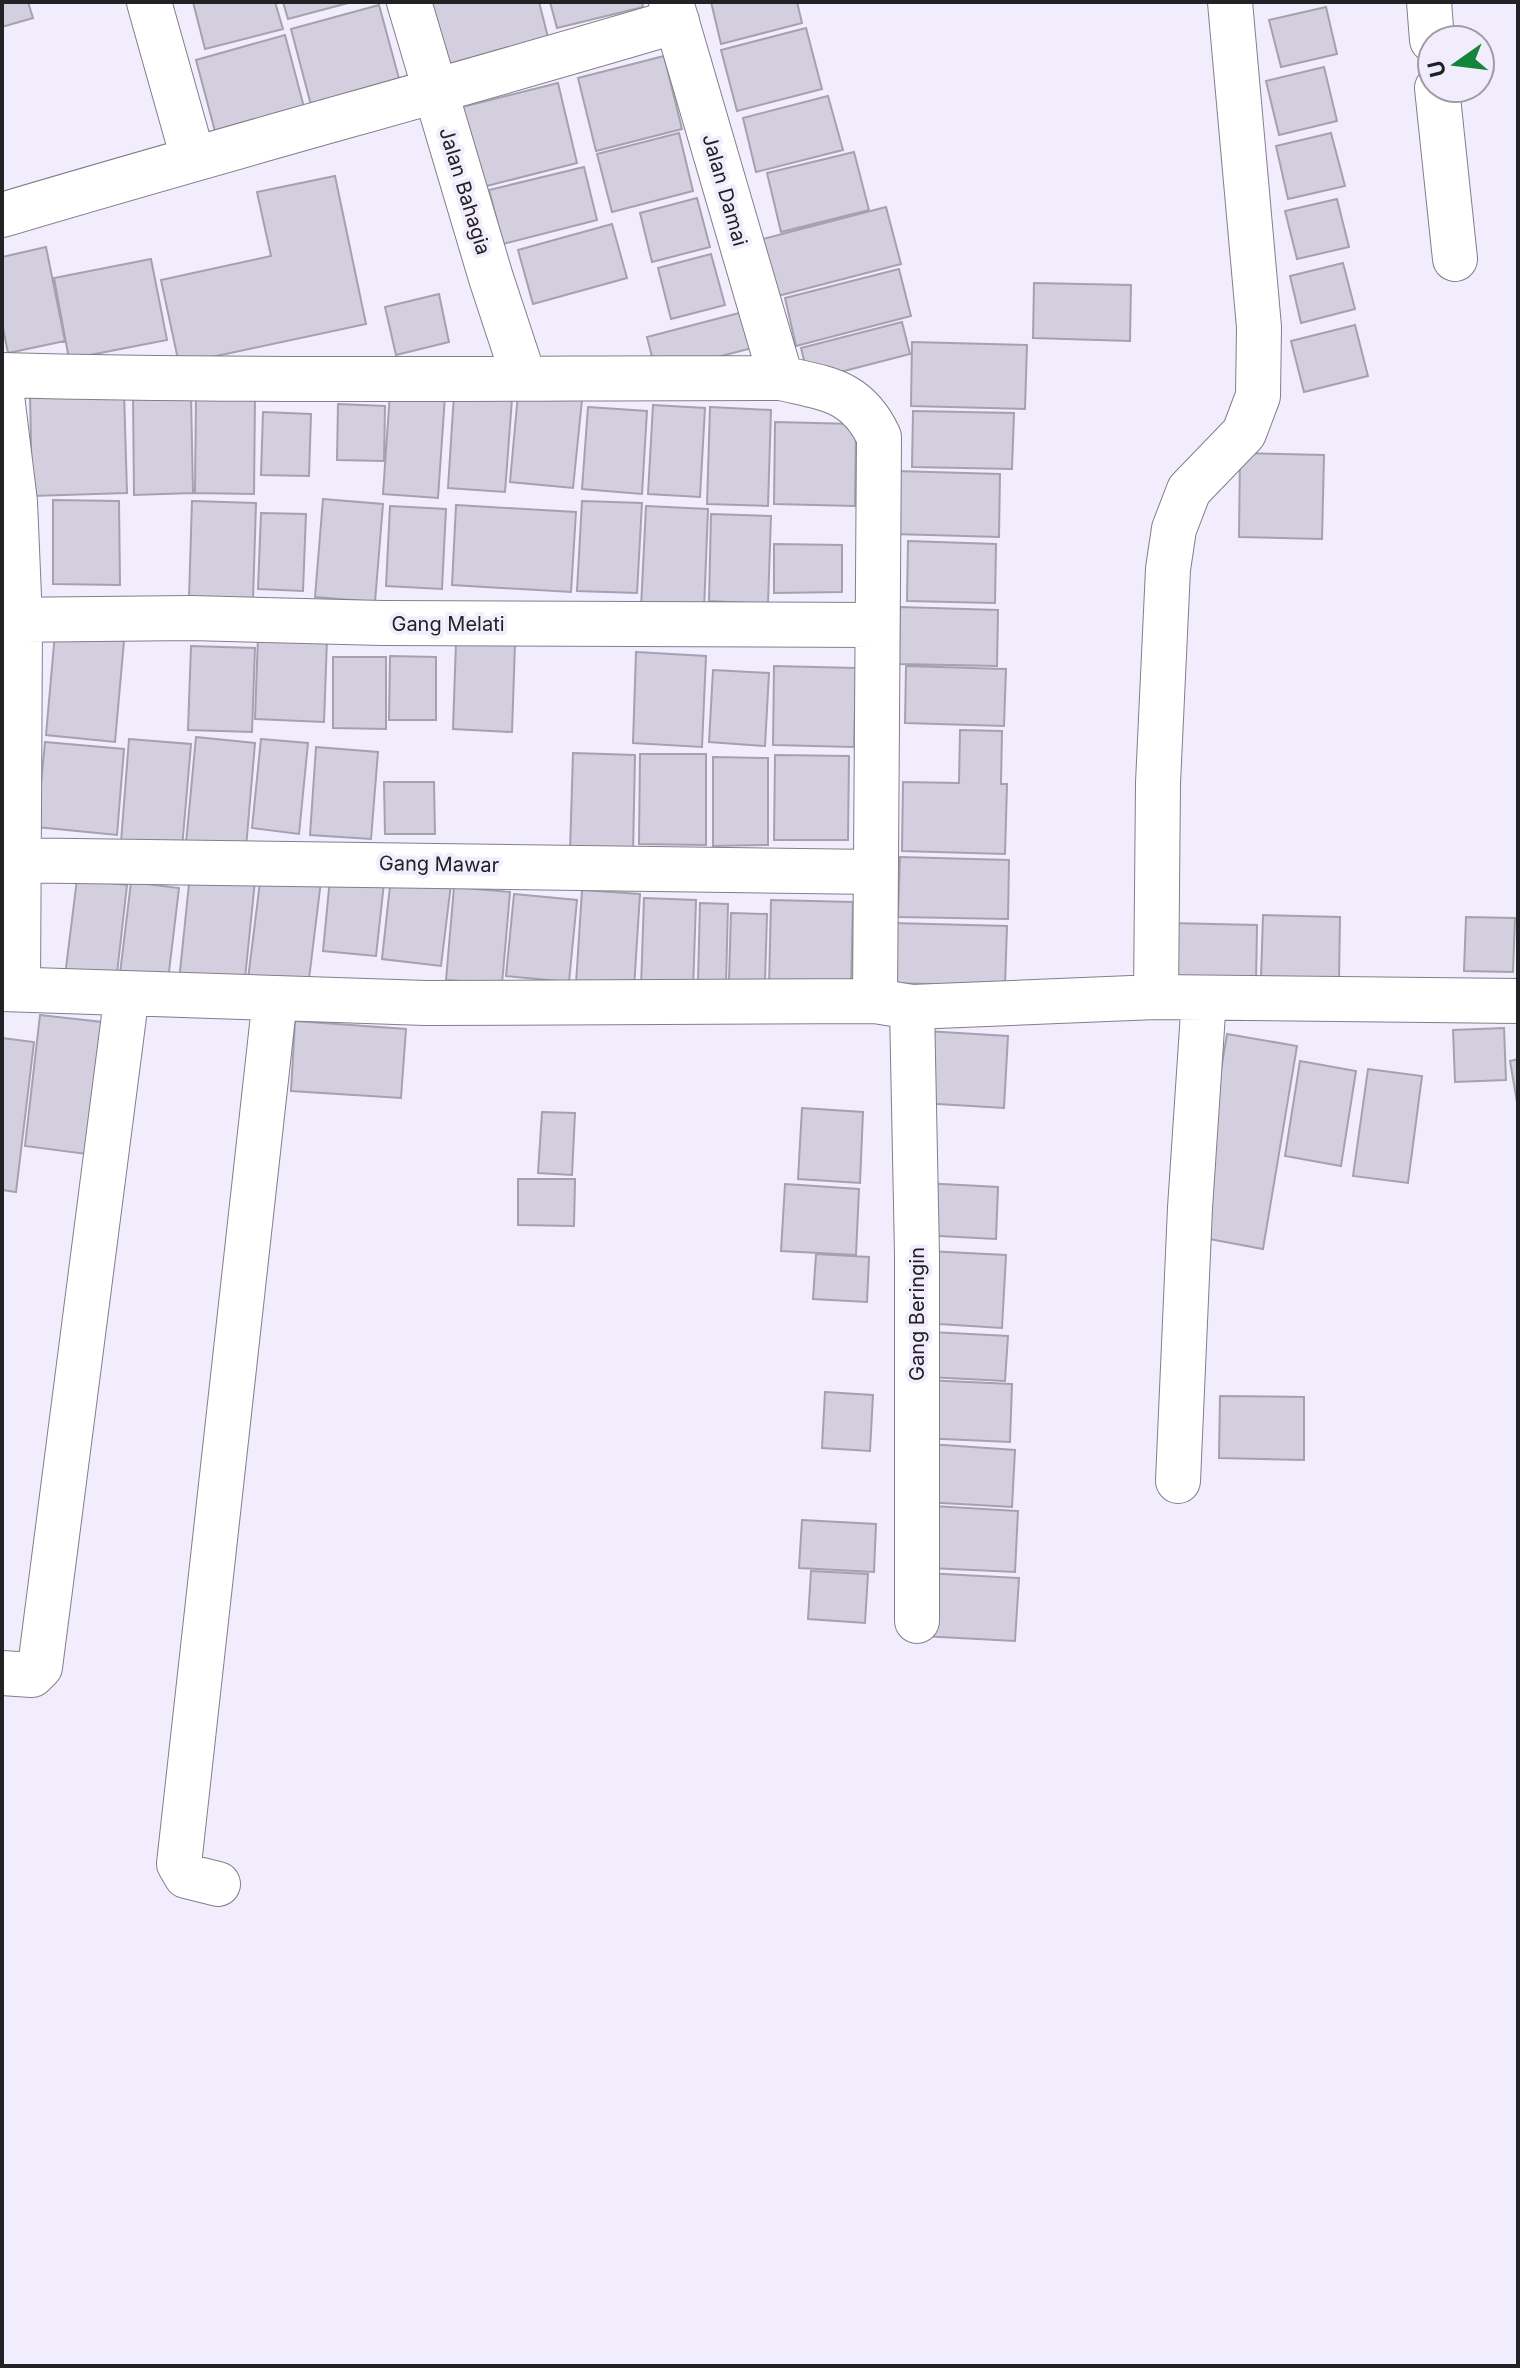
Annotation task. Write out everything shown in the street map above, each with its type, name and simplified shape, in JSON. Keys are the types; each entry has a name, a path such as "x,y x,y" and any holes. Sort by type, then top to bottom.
{"street":[{"path":"149,2 193,158"},
{"name":"Jalan Bahagia","path":"409,2 524,378"},
{"path":"1156,997 1158,783 1168,569 1174,529 1189,490 1244,433 1258,396 1259,327 1230,2"},
{"path":"1429,2 1431,24"},
{"path":"2,215 193,158 435,93 674,12"},
{"name":"Jalan Damai","path":"674,12 781,378"},
{"path":"1439,104 1455,259"},
{"name":"Gang Beringin","path":"2,375 210,381 781,378 847,397 869,416 879,437 876,872 894,1004 917,1255 917,1621"},
{"path":"2,396 15,502 11,620 10,989 426,1003 894,1004 1156,997 1518,1001"},
{"name":"Gang Melati","path":"11,620 191,618 383,623 876,625"},
{"name":"Gang Mawar","path":"11,860 876,872"},
{"path":"2,1673 32,1675 40,1667 127,993"},
{"path":"218,1884 186,1876 179,1864 275,998"},
{"path":"1178,1481 1190,1208 1204,998"}],"building":[{"path":"2,2 28,2 33,18 2,27"},
{"path":"193,2 275,2 283,29 205,49"},
{"path":"283,2 352,2 288,19"},
{"path":"429,2 539,2 550,45 447,71"},
{"path":"550,2 642,2 643,7 557,28"},
{"path":"711,2 797,2 802,23 721,44"},
{"path":"379,5 401,86 312,109 291,29"},
{"path":"1326,7 1337,54 1281,67 1269,20"},
{"path":"806,28 822,89 737,111 721,50"},
{"path":"285,35 305,111 216,135 196,60"},
{"path":"664,56 682,129 596,151 578,78"},
{"path":"1324,67 1337,121 1279,135 1266,81"},
{"path":"558,83 577,163 479,188 458,108"},
{"path":"828,96 843,150 756,172 743,118"},
{"path":"679,133 693,191 612,212 597,154"},
{"path":"1331,133 1345,186 1288,199 1276,146"},
{"path":"854,152 869,210 781,232 767,173"},
{"path":"584,167 597,220 503,244 489,190"},
{"path":"335,176 366,324 179,364 161,280 271,256 257,192"},
{"path":"697,198 710,247 652,262 640,213"},
{"path":"1337,199 1349,247 1297,259 1285,211"},
{"path":"886,207 901,264 774,297 759,240"},
{"path":"612,224 627,278 533,304 518,250"},
{"path":"46,247 65,341 8,353 2,323 2,257"},
{"path":"711,254 725,305 671,319 658,268"},
{"path":"151,259 167,340 69,359 54,278"},
{"path":"1343,263 1355,309 1301,323 1290,276"},
{"path":"899,269 911,316 796,346 785,298"},
{"path":"1034,283 1131,285 1130,341 1033,338"},
{"path":"439,294 449,342 396,355 385,307"},
{"path":"743,312 752,348 656,373 647,337"},
{"path":"902,322 910,354 809,380 801,348"},
{"path":"1355,325 1368,376 1304,392 1291,341"},
{"path":"912,342 1027,345 1025,409 911,406"},
{"path":"124,392 127,493 32,496 30,394"},
{"path":"390,392 445,396 438,498 383,494"},
{"path":"454,394 512,399 505,492 448,488"},
{"path":"518,394 582,400 573,488 510,482"},
{"path":"133,395 191,395 193,493 134,495"},
{"path":"196,396 255,396 254,494 195,493"},
{"path":"338,404 385,406 384,461 337,460"},
{"path":"653,405 705,408 700,497 648,494"},
{"path":"588,407 647,411 642,494 582,489"},
{"path":"710,407 771,410 768,506 707,504"},
{"path":"913,411 1014,413 1012,469 912,467"},
{"path":"263,412 311,414 309,476 261,475"},
{"path":"775,422 856,424 855,506 774,504"},
{"path":"1240,453 1324,455 1322,539 1239,537"},
{"path":"896,471 1000,474 999,537 894,534"},
{"path":"323,499 383,504 375,602 315,597"},
{"path":"53,500 119,501 120,585 53,584"},
{"path":"192,501 256,503 253,600 189,598"},
{"path":"582,501 642,503 637,593 577,591"},
{"path":"456,505 576,512 571,592 452,585"},
{"path":"390,506 446,509 442,589 386,586"},
{"path":"646,506 708,509 704,610 641,608"},
{"path":"261,513 306,514 303,591 258,589"},
{"path":"711,514 771,516 768,604 709,601"},
{"path":"908,541 996,544 995,603 907,601"},
{"path":"774,544 842,545 842,592 774,593"},
{"path":"900,607 998,610 997,666 899,664"},
{"path":"55,633 124,641 115,742 46,735"},
{"path":"258,636 327,639 324,722 255,719"},
{"path":"456,641 515,644 512,732 453,729"},
{"path":"191,646 255,648 252,732 188,730"},
{"path":"636,652 706,656 702,747 633,743"},
{"path":"390,656 436,657 436,720 389,720"},
{"path":"333,657 386,657 386,729 333,728"},
{"path":"774,666 856,668 854,747 773,745"},
{"path":"906,666 1006,669 1004,726 905,723"},
{"path":"713,670 769,673 765,746 709,742"},
{"path":"960,730 1002,731 1001,784 1007,784 1005,854 902,851 903,782 959,783"},
{"path":"196,737 255,743 246,848 186,843"},
{"path":"129,739 191,744 182,848 121,842"},
{"path":"261,739 308,743 299,834 252,828"},
{"path":"45,742 124,749 117,835 37,827"},
{"path":"316,747 378,752 371,839 310,835"},
{"path":"573,753 635,755 633,854 570,852"},
{"path":"640,754 706,754 706,845 639,844"},
{"path":"775,755 849,756 848,840 774,840"},
{"path":"713,757 768,758 768,845 713,846"},
{"path":"384,782 434,782 435,834 385,834"},
{"path":"900,857 1009,860 1008,919 898,917"},
{"path":"331,868 385,874 376,956 323,951"},
{"path":"190,874 255,881 244,988 179,981"},
{"path":"261,874 321,881 308,987 248,979"},
{"path":"391,877 451,884 441,966 382,959"},
{"path":"77,879 127,885 116,982 65,976"},
{"path":"131,882 179,888 168,980 120,974"},
{"path":"454,887 510,892 502,984 446,980"},
{"path":"582,890 640,894 634,988 576,984"},
{"path":"514,894 577,900 569,982 506,976"},
{"path":"644,898 696,900 693,991 641,988"},
{"path":"771,900 853,902 851,990 769,987"},
{"path":"700,903 728,904 726,984 698,983"},
{"path":"731,913 767,914 765,981 729,980"},
{"path":"1263,915 1340,917 1339,980 1261,979"},
{"path":"1466,917 1515,918 1513,972 1464,971"},
{"path":"892,923 1007,926 1005,986 891,983"},
{"path":"1170,923 1257,925 1256,982 1168,980"},
{"path":"40,1015 102,1022 86,1154 25,1146"},
{"path":"295,1021 406,1029 401,1098 291,1091"},
{"path":"1504,1028 1506,1080 1455,1082 1453,1030"},
{"path":"925,1031 1008,1036 1004,1108 921,1103"},
{"path":"1227,1034 1297,1046 1263,1249 1193,1236"},
{"path":"2,1038 34,1042 16,1192 2,1190"},
{"path":"1518,1059 1518,1108 1510,1061"},
{"path":"1300,1061 1356,1071 1341,1166 1285,1156"},
{"path":"1368,1069 1422,1076 1408,1183 1353,1176"},
{"path":"802,1108 863,1112 860,1183 798,1179"},
{"path":"542,1112 575,1113 572,1175 538,1173"},
{"path":"518,1179 575,1179 574,1226 518,1225"},
{"path":"923,1183 998,1187 996,1239 920,1235"},
{"path":"785,1184 859,1189 856,1255 781,1251"},
{"path":"927,1251 1006,1255 1002,1328 923,1323"},
{"path":"816,1254 869,1257 867,1302 813,1299"},
{"path":"931,1332 1008,1336 1005,1381 928,1377"},
{"path":"924,1380 1012,1384 1010,1442 921,1438"},
{"path":"825,1392 873,1395 870,1451 822,1448"},
{"path":"1220,1396 1304,1397 1304,1460 1219,1458"},
{"path":"929,1444 1015,1450 1012,1507 925,1502"},
{"path":"933,1506 1018,1511 1015,1572 930,1568"},
{"path":"802,1520 876,1524 874,1572 799,1568"},
{"path":"811,1571 868,1574 865,1623 808,1619"},
{"path":"924,1573 1019,1578 1015,1641 921,1636"}]}
